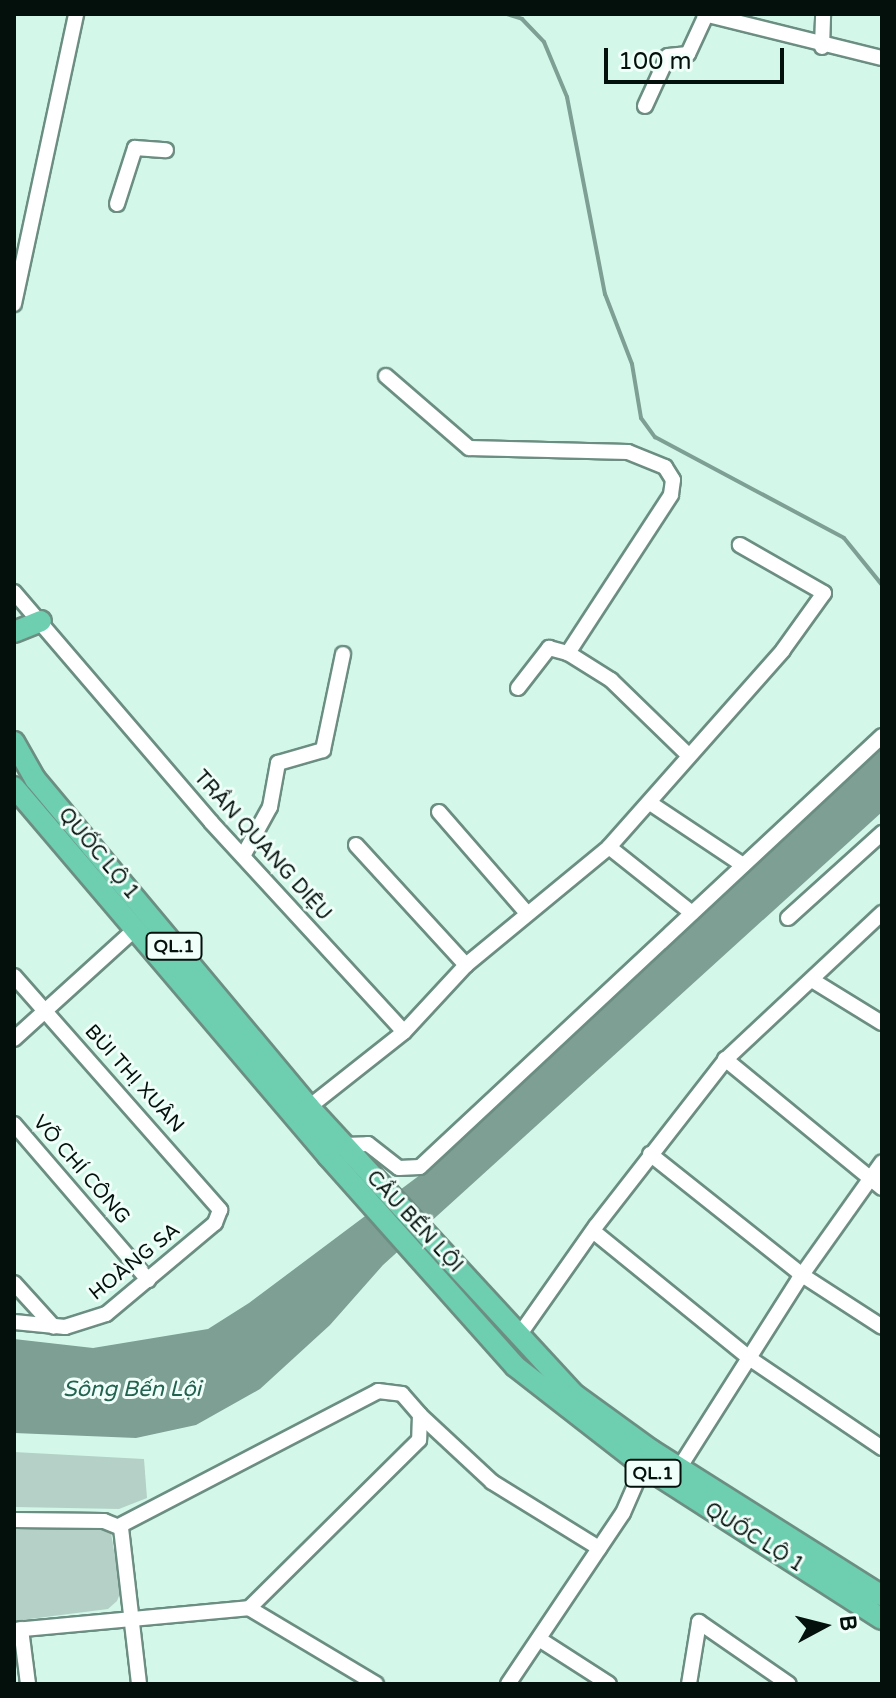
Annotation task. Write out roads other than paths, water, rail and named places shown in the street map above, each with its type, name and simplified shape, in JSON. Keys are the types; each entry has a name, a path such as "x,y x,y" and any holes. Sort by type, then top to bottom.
{"highway":[{"path":"14,632 41,621"},
{"name":"QUỐC LỘ 1","path":"14,742 35,779 309,1107 336,1150"},
{"name":"QUỐC LỘ 1","path":"14,787 134,930 336,1150"},
{"name":"CẦU BẾN LỘI","path":"336,1150 449,1295"},
{"name":"CẦU BẾN LỘI","path":"336,1150 485,1298"},
{"name":"QUỐC LỘ 1","path":"449,1295 553,1400 674,1475 882,1596"},
{"name":"QUỐC LỘ 1","path":"485,1298 575,1395 646,1458"},
{"name":"QUỐC LỘ 1","path":"674,1475 882,1619"}],"street":[{"path":"14,304 76,14"},
{"path":"645,106 668,56 688,54 705,14 748,20 822,47 882,58"},
{"path":"822,47 823,14"},
{"path":"117,204 135,148 166,150"},
{"path":"386,376 469,448 628,452 665,467 673,480 671,495 568,653"},
{"path":"309,1107 404,1032 466,965 526,912 609,847 783,650 824,593 740,545"},
{"name":"TRẦN QUANG DIỆU","path":"14,592 243,856 404,1032"},
{"path":"518,688 549,648 568,653 611,680 688,755"},
{"path":"243,856 270,807 278,763 323,750 343,654"},
{"path":"336,1150 368,1144 399,1168 420,1167 882,736"},
{"path":"650,803 743,865"},
{"path":"439,812 526,912"},
{"path":"788,918 882,833"},
{"path":"356,845 466,965"},
{"path":"609,847 692,913"},
{"path":"520,1334 650,1154 725,1059 882,913"},
{"path":"14,1039 134,930"},
{"name":"BÙI THỊ XUÂN","path":"14,976 220,1210"},
{"path":"812,980 882,1023"},
{"path":"725,1059 876,1184"},
{"name":"VÕ CHÍ CÔNG","path":"14,1124 148,1280"},
{"path":"650,1154 802,1275 882,1327"},
{"path":"674,1475 752,1360 802,1275 876,1184 882,1162"},
{"name":"HOÀNG SA","path":"14,1322 54,1327 106,1314 215,1223 220,1210"},
{"path":"593,1231 752,1360 882,1448"},
{"path":"14,1283 54,1327"},
{"path":"14,1520 119,1526 378,1391 402,1394 420,1415 492,1482 599,1548"},
{"path":"249,1608 419,1440 420,1415"},
{"path":"508,1684 623,1513 646,1458"},
{"path":"119,1526 139,1684"},
{"path":"28,1684 18,1629 130,1615 249,1608 376,1684"},
{"path":"689,1684 699,1622 789,1684"},
{"path":"539,1639 609,1684"}],"water":[{"name":"Sông Bến Lội","path":"882,743 882,812 383,1265 330,1325 260,1389 196,1425 136,1438 14,1433 14,1339 93,1348 208,1329 249,1303 428,1169"}],"waterway":[{"path":"507,14 522,19 544,42 567,97 605,294 632,364 641,418 655,437 844,538 882,585"}]}
